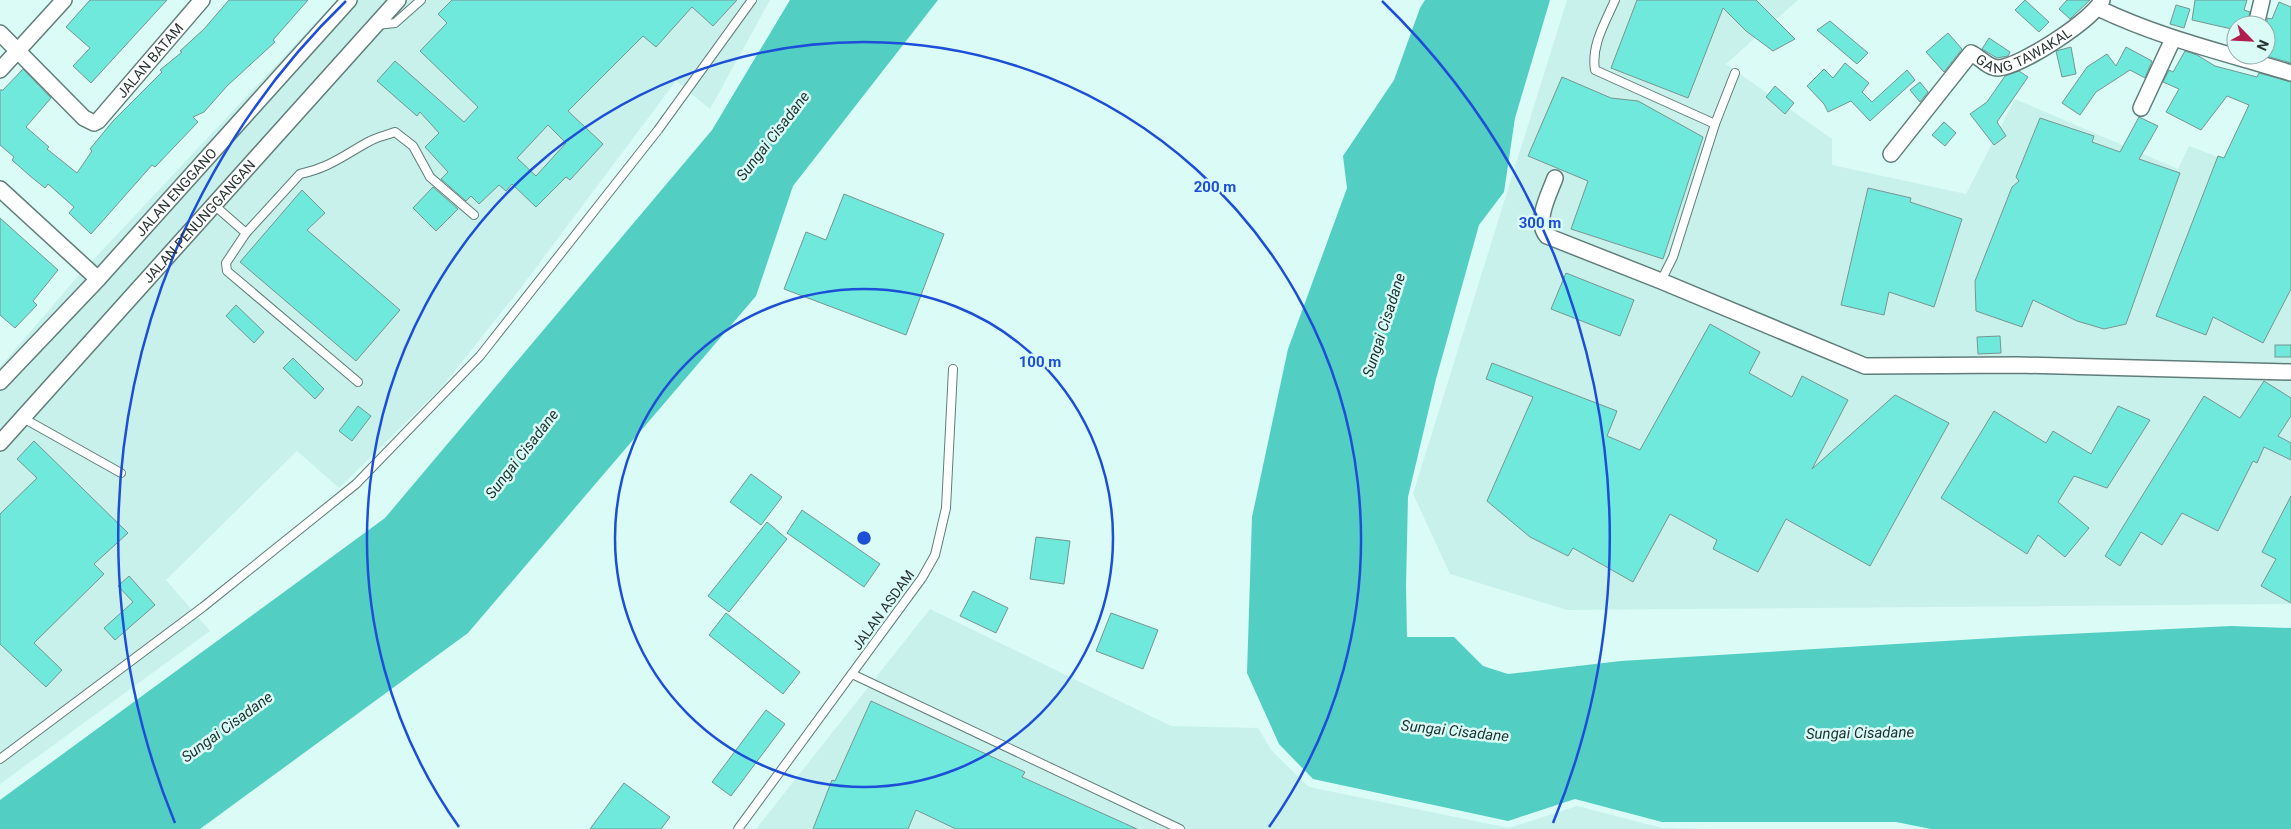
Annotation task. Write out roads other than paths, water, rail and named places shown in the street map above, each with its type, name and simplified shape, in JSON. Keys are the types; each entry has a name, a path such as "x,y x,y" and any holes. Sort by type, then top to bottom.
{"street":[{"path":"0,70 64,0"},
{"name":"JALAN BATAM","path":"18,50 84,118 89,122 98,121 202,0"},
{"name":"JALAN ENGGANO","path":"0,382 98,279 349,0"},
{"name":"JALAN PENUNGGANGAN","path":"0,443 398,0"},
{"path":"2258,15 2262,0"},
{"path":"2100,4 2135,26 2173,39 2226,52"},
{"name":"GANG TAWAKAL","path":"1892,154 1971,53 1980,57 1989,66 1998,68 2050,44 2086,19 2100,4"},
{"path":"0,33 18,50"},
{"path":"2141,108 2173,39"},
{"path":"2268,65 2291,73"},
{"path":"1555,178 1540,222 1542,231 1546,236 1661,281 1865,366 2018,365 2291,372"},
{"path":"0,189 98,279"}],"lane":[{"path":"375,25 395,23 421,0"},
{"path":"0,759 203,607 356,484 480,356 658,130 752,0"},
{"path":"1615,0 1595,45 1593,58 1595,70 1715,124"},
{"path":"1661,281 1673,257 1715,124 1735,73"},
{"path":"358,382 227,271 226,263 246,233 300,174 308,174 339,161 371,140 395,132 413,146 430,177 474,215"},
{"path":"214,205 246,233"},
{"name":"JALAN ASDAM","path":"738,829 922,578 935,555 946,508 953,369"},
{"path":"23,418 121,473"},
{"path":"852,674 1180,829"}],"water":[{"name":"Sungai Cisadane","path":"790,0 938,0 793,186 756,296 468,633 200,829 0,829 0,800 385,518 712,130"},
{"name":"Sungai Cisadane","path":"1425,0 1550,0 1515,118 1504,192 1479,225 1436,379 1408,497 1407,637 1454,637 1483,666 1508,674 1621,661 2026,636 2231,626 2291,628 2291,829 1931,829 1896,822 1662,822 1575,799 1508,821 1313,779 1279,744 1247,673 1252,517 1288,349 1347,188 1343,156 1394,80 1420,8"}]}
